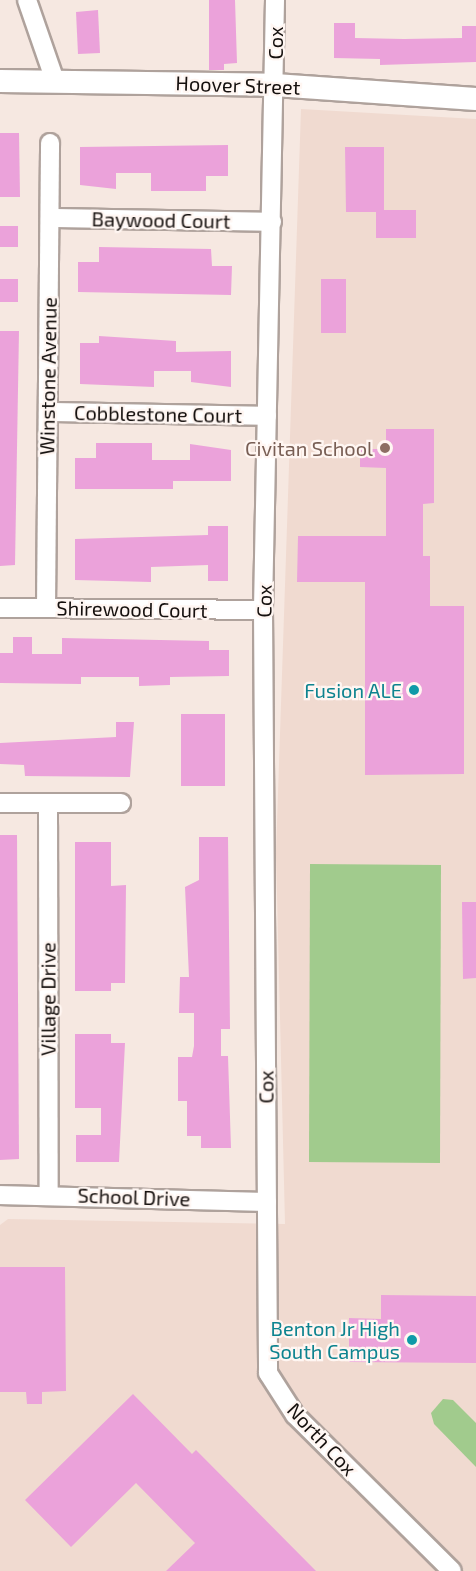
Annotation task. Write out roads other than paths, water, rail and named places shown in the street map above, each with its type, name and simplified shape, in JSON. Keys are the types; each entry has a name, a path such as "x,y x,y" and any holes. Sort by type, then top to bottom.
{"street":[{"path":"27,0 55,81"},
{"name":"Cox","path":"267,1202 263,610 275,0"},
{"name":"Hoover Street","path":"0,81 275,85 476,99"},
{"name":"Winstone Avenue","path":"46,608 50,143"},
{"name":"Baywood Court","path":"50,218 272,222"},
{"name":"Cobblestone Court","path":"48,412 267,416"},
{"name":"Shirewood Court","path":"0,608 263,610"},
{"path":"0,803 121,803"},
{"name":"Village Drive","path":"48,804 49,1194"},
{"name":"School Drive","path":"0,1195 49,1194 267,1202"},
{"name":"North Cox","path":"267,1202 268,1373 295,1415 452,1571"}],"place":[{"name":"Civitan School","path":"385,448"},
{"name":"Fusion ALE","path":"414,690"},
{"name":"Benton Jr High South Campus","path":"412,1340"}]}
